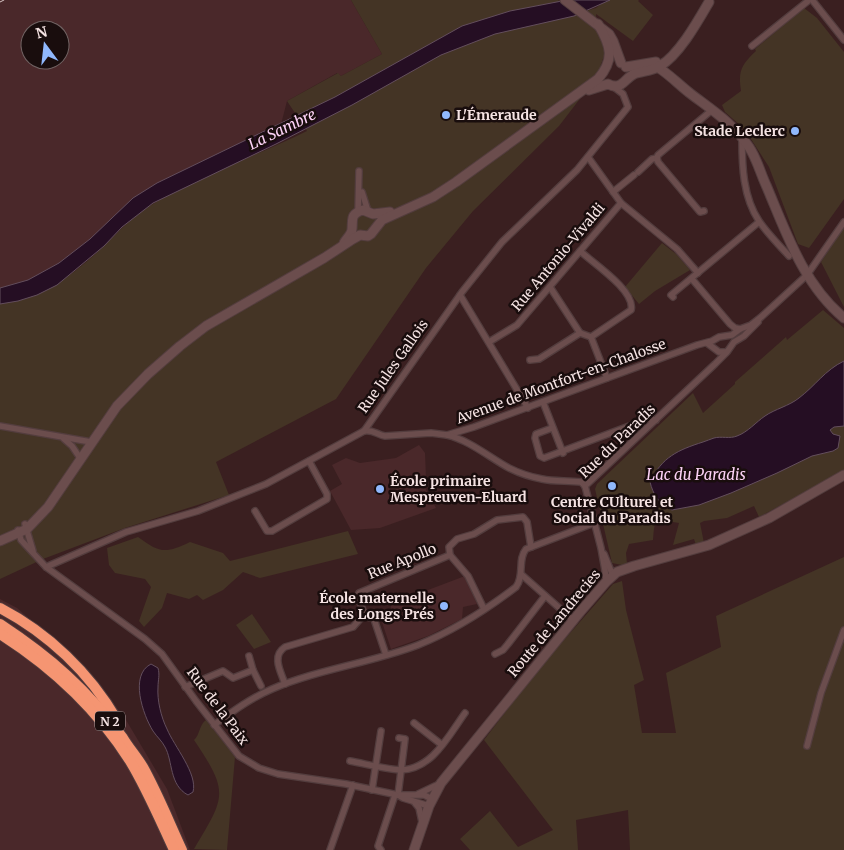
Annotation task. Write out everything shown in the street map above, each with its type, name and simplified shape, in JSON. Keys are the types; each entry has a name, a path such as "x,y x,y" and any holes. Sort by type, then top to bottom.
{"highway":[{"path":"0,608 25,622 60,650 87,677 112,712 142,765"},
{"name":"N 2","path":"0,624 30,644 70,676 107,717 142,765 182,850"},
{"name":"N 2","path":"0,634 48,668 100,720 119,745 137,775 174,850"}],"street":[{"path":"565,0 596,22 609,34 628,72 618,83"},
{"path":"752,46 810,0 844,40"},
{"path":"653,67 668,53 710,1"},
{"path":"555,111 594,87 618,83 664,63 681,45 710,1"},
{"path":"681,45 680,41 696,18"},
{"path":"0,541 22,529 39,516 53,501 91,442 127,396 180,346 213,322 360,235 371,234 382,220 434,196 456,182 598,79 610,59 610,49 604,34 596,22"},
{"path":"608,64 614,62 623,65 653,67"},
{"path":"653,67 655,71 674,82 727,121 742,136 758,162 789,238 807,275 844,318"},
{"path":"603,73 604,79 618,83 625,98"},
{"path":"618,83 619,89 625,98"},
{"name":"Rue Jules Gallois","path":"46,567 126,532 229,500 266,484 364,430 460,294 502,242 588,158 628,107 625,98"},
{"path":"704,211 700,212 658,162 657,158 658,154 712,110"},
{"path":"742,136 746,186 750,203 759,222 789,256"},
{"path":"588,158 621,203 677,249 698,273"},
{"path":"613,192 652,159 657,158"},
{"path":"340,247 352,228 352,220 358,212 359,172"},
{"path":"360,182 377,224"},
{"name":"Rue Antonio-Vivaldi","path":"489,342 517,325 621,203"},
{"path":"358,212 404,209"},
{"path":"673,298 671,295 759,222"},
{"path":"727,337 744,330 760,318 807,275 844,222"},
{"path":"352,228 360,235"},
{"path":"550,287 580,334 591,337 631,310 632,304 628,296 618,284 580,251"},
{"path":"692,279 730,324 735,328 744,330"},
{"path":"460,294 528,408"},
{"path":"727,337 730,324"},
{"name":"Rue du Paradis","path":"606,582 601,548 585,486 710,369 727,352 744,330"},
{"path":"530,360 539,359 580,334"},
{"path":"591,337 607,378"},
{"name":"Avenue de Montfort-en-Chalosse","path":"364,430 385,436 432,433 447,435 486,424 607,378 707,342 727,337"},
{"name":"Rue du Paradis","path":"710,369 716,349 714,344 717,339"},
{"path":"707,342 722,353 727,352"},
{"path":"543,402 563,453"},
{"path":"552,428 536,434 535,438 540,456 544,458 563,453 648,420 656,420"},
{"path":"0,426 91,442"},
{"path":"447,435 453,436 510,468 527,475 543,480 581,482 585,486"},
{"path":"62,438 83,455"},
{"path":"75,440 83,455"},
{"path":"255,511 267,531 272,531 327,499 327,494 309,461"},
{"name":"Route de Landrecies","path":"414,850 430,802 441,783 606,582 623,569 709,546 769,518 844,476"},
{"path":"484,609 468,576 450,556 449,547 457,539 474,534 500,519 523,517 527,522 531,547"},
{"path":"214,725 249,701 285,684 386,655 430,639 472,617 516,587 521,581 523,553 526,549 594,523"},
{"path":"22,529 21,540 46,567"},
{"path":"0,534 22,529"},
{"name":"Rue du Paradis","path":"601,548 613,576"},
{"name":"Rue Apollo","path":"365,616 358,597 359,593 450,556"},
{"path":"608,562 623,569"},
{"name":"Rue de la Paix","path":"46,567 145,639 162,654 185,687 239,756 259,768 278,774 353,785 411,800 430,802"},
{"path":"522,575 574,621"},
{"path":"495,654 503,650 545,596"},
{"path":"285,684 277,659 277,654 280,650 353,627 360,618 365,616 374,619 386,655"},
{"path":"807,746 821,693 844,630"},
{"path":"249,656 261,686"},
{"path":"185,687 223,671 232,678 253,670"},
{"path":"350,761 402,770 424,763 432,758 465,713"},
{"path":"414,722 442,745"},
{"path":"372,790 381,731"},
{"path":"381,850 378,846 397,795 402,770 405,739 399,738"},
{"path":"416,795 441,783"},
{"path":"330,850 353,785"},
{"path":"397,795 424,795 430,802"},
{"path":"411,800 419,808 422,823"}],"shaded area":[{"path":"0,0 351,0 382,54 341,76 337,73 287,101 276,144 153,203 0,304"},
{"path":"351,0 558,0 576,14 596,8 606,0 639,0 653,15 633,41 596,14 596,29 604,43 605,49 599,74 559,126 473,211 426,268 336,399 216,462 229,495 125,528 43,559 0,579 0,304 30,296 69,276 127,223 171,193 307,131 287,101 338,73 341,76 382,54"},
{"name":"Stade Leclerc","path":"804,8 817,18 844,52 844,199 809,248 798,244 769,167 749,136 725,112 722,105 741,91 740,73 747,60 756,51 755,49"},
{"path":"844,227 844,307 821,262"},
{"path":"662,243 676,254 690,270 655,291 639,304 625,287"},
{"path":"823,310 844,328 844,471 759,517 754,506 727,518 700,523 704,543 696,545 694,539 673,545 679,523 667,521 666,517 662,515 655,523 653,540 629,544 626,553 627,564 612,563 595,489 597,484 693,393 703,413 786,337 787,340"},
{"name":"École primaire Mespreuven-Eluard","path":"419,445 425,453 426,478 423,481 424,486 436,508 380,528 351,530 330,491 342,484 332,465 346,458 360,463 396,458"},
{"path":"348,531 358,554 260,578 243,572 223,590 203,600 197,595 189,599 167,593 162,608 144,627 139,621 151,587 145,579 115,573 109,565 107,548 138,537 152,546 163,550 174,549 190,542 223,553 230,561"},
{"path":"844,557 844,850 630,850 628,810 576,820 578,850 470,850 460,839 490,811 518,847 553,830 484,740 536,672 613,584 622,581 626,610 644,680 634,685 642,733 676,733 666,673 721,647 716,616"},
{"path":"465,576 477,604 463,607 462,619 428,636 391,649 382,622 391,620 391,604"},
{"path":"0,599 17,608 85,668 126,720 167,789 190,850 0,850"},
{"path":"252,614 271,642 254,649 236,625"},
{"path":"206,720 235,757 227,850 194,849 212,817 219,795 214,772 194,740"}],"water":[{"name":"La Sambre","path":"567,0 610,0 574,16 495,34 441,55 352,105 153,203 122,227 104,246 57,285 37,295 0,304 0,288 28,280 59,263 90,239 133,198 157,183 335,97 462,26 510,11"},
{"name":"Lac du Paradis","path":"844,361 844,426 834,427 830,430 833,434 840,436 838,448 812,456 731,493 699,505 672,510 657,499 650,482 665,460 686,448 713,438 731,437 741,434 762,418 799,398 826,373"},
{"path":"151,664 158,668 159,671 158,697 163,719 192,777 193,792 188,795 182,791 174,779 168,753 149,724 142,706 139,686 144,669"}],"railway":[{"path":"0,2 4,0"}],"place":[{"name":"L'Émeraude","path":"446,115"},
{"name":"Stade Leclerc","path":"795,131"},
{"name":"Centre CUlturel et Social du Paradis","path":"612,486"},
{"name":"École primaire Mespreuven-Eluard","path":"380,489"},
{"name":"École maternelle des Longs Prés","path":"444,606"}]}
